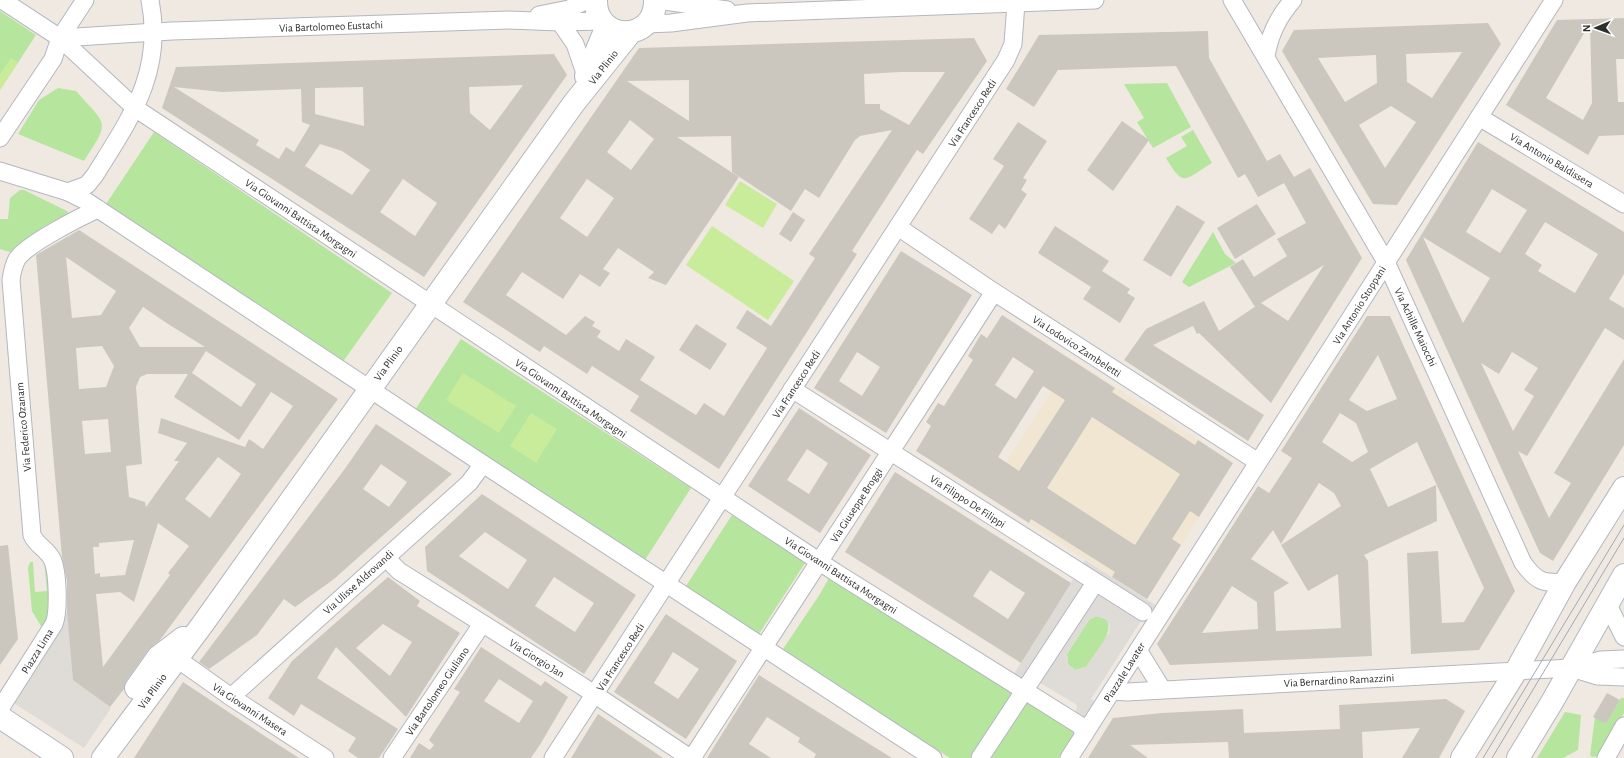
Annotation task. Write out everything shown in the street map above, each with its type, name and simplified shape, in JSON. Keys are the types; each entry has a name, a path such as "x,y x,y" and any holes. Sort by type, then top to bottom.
{"street":[{"name":"Via Giovanni Battista Morgagni","path":"2,0 60,38 135,108 722,498 1025,691"},
{"path":"0,138 53,59 60,38 85,0"},
{"path":"68,192 87,185 135,108 151,62 154,32 150,0"},
{"name":"Via Bartolomeo Eustachi","path":"509,20 569,9 587,0"},
{"path":"596,0 597,12 605,24"},
{"name":"Via Bartolomeo Eustachi","path":"639,28 653,15 656,0 703,3 747,13"},
{"name":"Via Bartolomeo Eustachi","path":"60,38 154,32 509,20 605,24 618,31 747,13 1095,0"},
{"name":"Via Achille Maiocchi","path":"1232,0 1386,262 1523,563 1530,573 1545,582 1565,582"},
{"path":"1266,57 1273,31 1278,20 1293,0"},
{"name":"Via Antonio Stoppani","path":"1163,610 1554,0"},
{"name":"Via Francesco Redi","path":"553,758 667,585 792,389 1006,60 1013,44 1016,3"},
{"path":"560,22 575,44 586,76"},
{"name":"Via Plinio","path":"574,103 586,76 605,24"},
{"name":"Via Plinio","path":"103,758 574,103 639,28"},
{"name":"Via Antonio Baldissera","path":"1479,117 1624,204"},
{"path":"0,171 68,192 92,205 667,585 933,758"},
{"name":"Via Federico Ozanam","path":"56,587 52,559 34,541 32,535 12,270 17,260 29,248 92,205"},
{"name":"Via Lodovico Zambeletti","path":"898,227 994,292 1258,462"},
{"name":"Via Giuseppe Broggi","path":"691,758 994,292"},
{"name":"Via Filippo De Filippi","path":"792,389 1095,583 1143,612"},
{"name":"Via Ulisse Aldrovandi","path":"231,697 468,483 483,464"},
{"path":"1462,758 1516,671 1565,582 1624,488"},
{"name":"Via Giorgio Jan","path":"386,558 399,571 595,695 691,758"},
{"path":"1518,758 1624,575"},
{"path":"980,758 1095,583"},
{"name":"Piazza Lima","path":"0,709 57,618 56,587"},
{"path":"1607,603 1622,631"},
{"name":"Piazzale Lavater","path":"1069,758 1163,610"},
{"name":"Via Bartolomeo Giuliano","path":"392,758 482,624"},
{"name":"Via Plinio","path":"92,758 93,746 158,657 197,628"},
{"name":"Via Plinio","path":"100,758 197,628"},
{"path":"1138,650 1162,689"},
{"name":"Via Giovanni Masera","path":"176,658 231,697 325,758"},
{"path":"1571,668 1602,660 1624,659"},
{"path":"1571,668 1597,676 1624,677"},
{"name":"Via Bernardino Ramazzini","path":"1112,691 1127,692 1571,668"},
{"path":"1025,691 1081,726 1084,735"},
{"path":"0,718 62,758"},
{"path":"1606,758 1624,726"}],"shaded area":[{"path":"1072,359 1233,463 1147,599 985,495"},
{"path":"1085,560 1157,606 1146,624 1141,621 1091,699 1096,702 1084,721 1075,715 1077,705 1037,681 1032,688 1012,677","holes":["1096,616 1106,619 1110,626 1109,633 1086,667 1075,670 1068,664 1067,654 1089,620"]},
{"path":"68,610 75,681 111,708 84,748 12,702"}],"green space":[{"path":"0,11 36,35 0,90"},
{"path":"11,58 18,62 0,90 0,74"},
{"path":"1167,83 1191,127 1153,148 1137,122 1144,118 1124,84"},
{"path":"58,88 76,91 94,111 102,124 102,130 93,148 84,161 18,134 39,100"},
{"path":"1193,130 1212,163 1190,177 1181,177 1172,168 1166,158 1187,146 1181,137"},
{"path":"154,132 392,293 342,363 106,204"},
{"path":"740,181 777,204 763,228 725,205"},
{"path":"20,190 24,190 67,211 69,215 13,253 0,249 0,219 8,219 10,198"},
{"path":"712,226 794,281 768,320 686,265"},
{"path":"1213,232 1225,254 1236,263 1189,287 1182,282"},
{"path":"461,339 691,488 645,560 415,410"},
{"path":"463,373 516,406 499,433 446,400"},
{"path":"531,413 557,429 536,463 510,446"},
{"path":"732,515 805,563 759,634 686,586"},
{"path":"44,560 47,560 53,610 42,628 32,611 28,568 30,562 33,562 35,592 47,591"},
{"path":"829,578 1005,689 1077,730 1059,758 950,758 783,649"},
{"path":"1096,616 1106,619 1108,630 1106,637 1086,667 1075,670 1068,664 1067,654 1089,620"},
{"path":"1621,698 1624,698 1624,713 1599,756 1592,757 1590,755 1595,717 1606,724"},
{"path":"1565,712 1581,715 1578,750 1563,758 1537,758"}],"building":[{"path":"1624,18 1624,59 1616,59 1618,102 1624,102 1624,135 1599,136 1588,155 1506,105 1557,20","holes":["1590,23 1592,103 1583,120 1546,98"]},
{"path":"1488,23 1501,44 1397,205 1373,204 1282,51 1294,30","holes":["1462,52 1432,98 1407,82 1406,54","1376,55 1377,83 1345,102 1318,58","1391,106 1416,122 1385,168 1359,125"]},
{"path":"1208,31 1209,58 1267,161 1280,154 1294,177 1310,168 1362,258 1271,403 1199,333 1197,334 1193,326 1153,345 1264,415 1248,441 1124,360 1146,329 1204,301 1219,331 1255,307 1230,267 1243,259 1254,277 1287,256 1277,239 1306,223 1284,183 1258,197 1245,174 1238,178 1176,66 1058,70 1034,107 1006,89 1039,35","holes":["1324,265 1288,321 1261,303"]},
{"path":"974,38 987,61 923,154 917,150 852,251 857,254 719,469 630,411 639,396 592,366 587,374 544,346 540,352 463,302 639,48","holes":["901,72 945,72 909,125 880,109 880,104 865,104 864,74","689,80 689,121 627,81","630,120 654,139 631,170 607,152","892,130 809,254 815,258 771,326 747,310 736,328 767,348 724,416 704,403 696,415 640,380 655,357 626,339 619,351 597,337 601,331 592,326 595,322 585,316 566,335 506,295 522,272 563,299 580,274 600,287 610,273 603,269 618,248 654,272 648,278 666,285 739,177 677,137 731,136 732,172 791,211 805,189 819,198 855,140 860,136","587,179 614,198 587,237 560,218"]},
{"path":"554,54 567,75 424,277 162,108 176,67","holes":["523,85 490,130 470,113 469,87","174,87 222,92 301,89 302,122 310,125 294,152 286,147 279,159 256,145 259,140","363,87 364,126 315,114 315,88","320,144 342,151 370,170 352,195 305,166","403,179 437,203 415,236 380,212"]},
{"path":"1122,121 1149,140 1113,191 1087,170"},
{"path":"1018,122 1047,141 1023,178 1027,180 1021,190 1027,194 1005,229 999,224 992,234 969,219 1004,166 993,159"},
{"path":"1478,142 1624,232 1624,274 1609,299 1624,308 1624,340 1605,328 1527,456 1518,451 1549,518 1571,483 1554,473 1624,359 1624,445 1553,561 1540,553 1406,260","holes":["1492,189 1527,210 1500,253 1466,232","1545,222 1598,254 1575,293 1538,271 1542,265 1525,254","1423,237 1490,278 1463,323","1512,352 1538,368 1524,390 1534,396 1513,431 1481,363 1499,374"]},
{"path":"1257,204 1276,234 1235,259 1217,228"},
{"path":"1177,205 1205,222 1171,277 1143,260"},
{"path":"793,212 805,220 791,242 779,234"},
{"path":"1055,226 1109,261 1102,271 1130,289 1127,293 1135,298 1120,323 1083,299 1091,287 1038,253"},
{"path":"79,230 338,399 160,640 148,650 126,681 124,689 110,707 73,680 67,611 67,581 62,557 36,255","holes":["66,257 116,291 101,315 72,318","143,307 205,347 140,347 129,328","102,346 114,366 106,387 79,389 76,348","206,351 256,384 241,407 192,373","147,374 188,374 174,397 239,440 271,392 293,406 263,449 249,439 245,447 161,418 158,433 187,443 174,461 179,461 146,507 145,502 129,497 126,466 142,464 136,387 140,377","108,419 111,452 85,454 82,421","218,457 241,474 210,518 185,499","158,523 189,546 168,573 170,575 103,667 96,594 120,592 134,602","134,540 125,575 100,577 100,573 95,574 93,547 99,547 99,543"]},
{"path":"901,251 972,295 886,433 814,388","holes":["857,352 880,367 862,396 839,381"]},
{"path":"1002,315 1115,388 1112,392 1195,445 1198,440 1233,463 1199,517 1190,511 1172,539 1181,545 1147,599 1112,577 1115,572 1031,519 1029,523 916,451 931,426 926,422 938,403 944,406 973,360 968,356 981,334 987,338","holes":["1013,357 1034,371 1016,399 995,385","1043,386 1065,400 1019,471 998,457","1092,417 1180,474 1135,545 1047,488"]},
{"path":"1367,316 1390,316 1515,591 1479,650 1411,654 1407,553 1438,551 1442,623 1464,622 1484,588 1417,442 1370,469 1388,507 1436,485 1437,521 1364,555 1368,561 1372,656 1170,665 1157,644 1258,486 1269,493 1292,458 1281,451","holes":["1378,355 1397,399 1367,411 1349,400","1340,413 1356,423 1368,452 1352,462 1322,442","1319,483 1334,493 1341,506 1281,545 1308,591 1338,574 1341,628 1276,631 1274,592 1289,583 1251,559 1273,530 1281,544","1232,586 1257,602 1258,629 1202,633"]},
{"path":"696,324 727,344 710,370 679,350"},
{"path":"799,408 871,455 820,533 748,486","holes":["807,449 828,463 809,494 787,480"]},
{"path":"376,424 452,474 334,579 295,607 284,599 257,635 209,669 199,662 344,470","holes":["381,464 407,482 389,507 363,489"]},
{"path":"895,472 1071,583 1021,663 845,552","holes":["990,570 1025,593 1008,619 973,596"]},
{"path":"482,494 636,595 584,674 427,571 425,547","holes":["485,532 527,560 508,589 459,556","554,577 594,603 575,632 535,606"]},
{"path":"8,545 18,639 0,665 0,546"},
{"path":"388,577 420,601 417,606 460,633 406,717 336,647 317,678 398,729 379,758 358,758 348,751 356,738 301,704 294,716 268,698 292,661","holes":["383,624 412,642 390,676 356,648"]},
{"path":"666,614 737,661 686,739 614,692","holes":["673,652 699,669 678,699 654,683"]},
{"path":"481,647 541,686 545,681 568,697 531,758 410,758 419,743 430,750 434,745 429,740 460,692 454,689","holes":["499,679 533,701 519,723 484,701"]},
{"path":"759,675 892,758 814,758 816,754 798,742 800,738 767,717 749,744 771,758 707,758"},
{"path":"183,682 263,735 299,758 134,758"},
{"path":"1607,693 1620,700 1606,724 1593,717"},
{"path":"1446,699 1465,711 1439,758 1402,758 1420,728 1362,732 1363,758 1229,758 1228,742 1130,745 1148,758 1088,758 1113,718 1162,713 1243,709 1244,733 1340,729 1339,705"},
{"path":"598,714 663,758 571,758"}],"tram line":[{"path":"1483,758 1624,525"},
{"path":"1492,758 1624,538"}]}
